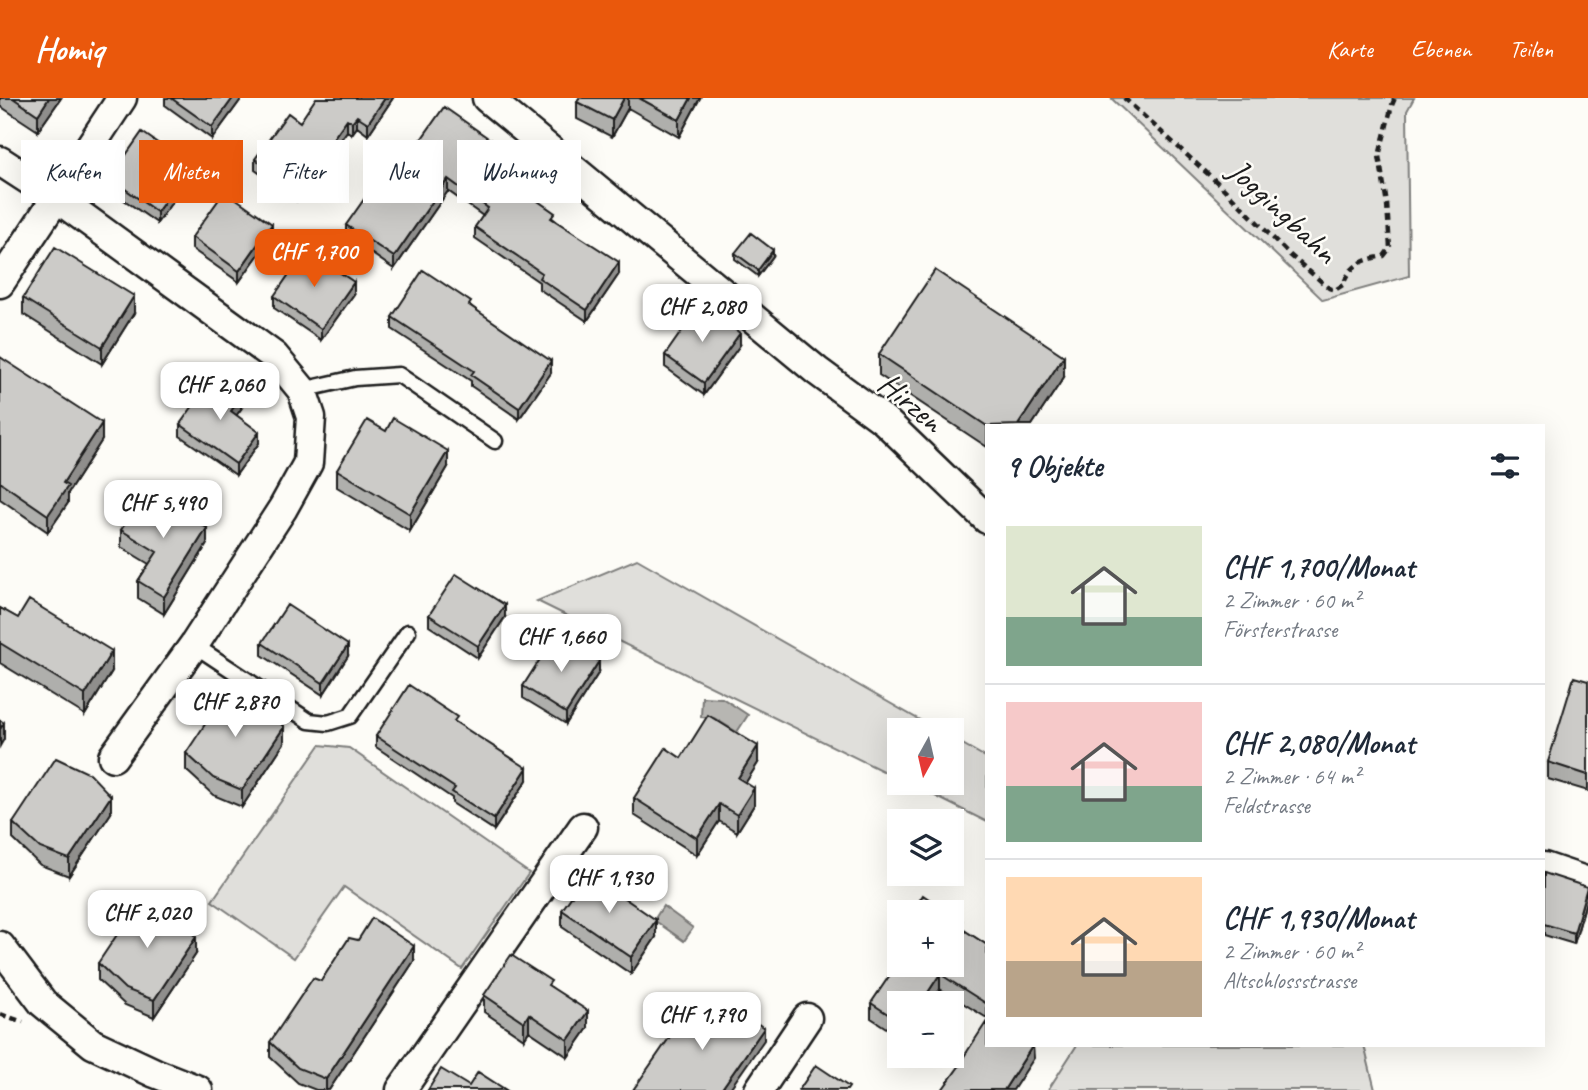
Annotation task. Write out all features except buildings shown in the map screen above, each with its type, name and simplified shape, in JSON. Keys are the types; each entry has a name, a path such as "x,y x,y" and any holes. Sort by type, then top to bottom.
{"street":[{"path":"95,140 122,98"},
{"name":"Hirzen","path":"487,98 817,372 885,421 985,517"},
{"path":"0,161 21,175"},
{"path":"0,282 54,203"},
{"path":"64,203 274,356 302,390 311,417 308,463 283,508 194,645 113,757"},
{"path":"401,1090 583,827"},
{"path":"1545,867 1588,882"},
{"path":"0,946 43,1003 93,1044 198,1090"},
{"path":"759,1090 807,1018"}],"lane":[{"path":"302,390 355,378 399,375 495,441"},
{"path":"194,645 309,721 328,723 350,716 408,632"}],"path":[{"name":"Joggingbahn","path":"1124,98 1219,184 1290,255 1329,288 1335,290 1343,285 1348,271 1364,260 1384,256 1390,248 1380,156 1395,98"}],"shaded area":[{"path":"1111,98 1414,98 1407,111 1409,276 1323,300"},
{"path":"637,559 916,718 887,718 887,773 537,601"},
{"path":"702,697 722,698 748,715 737,732 714,718 701,717"},
{"path":"320,745 349,748 529,873 462,969 344,887 294,958 212,901"},
{"path":"964,745 985,757 985,821 933,795 964,795"},
{"path":"663,906 693,928 684,941 654,920"},
{"path":"1076,1047 1364,1047 1375,1090 1048,1090"}]}
